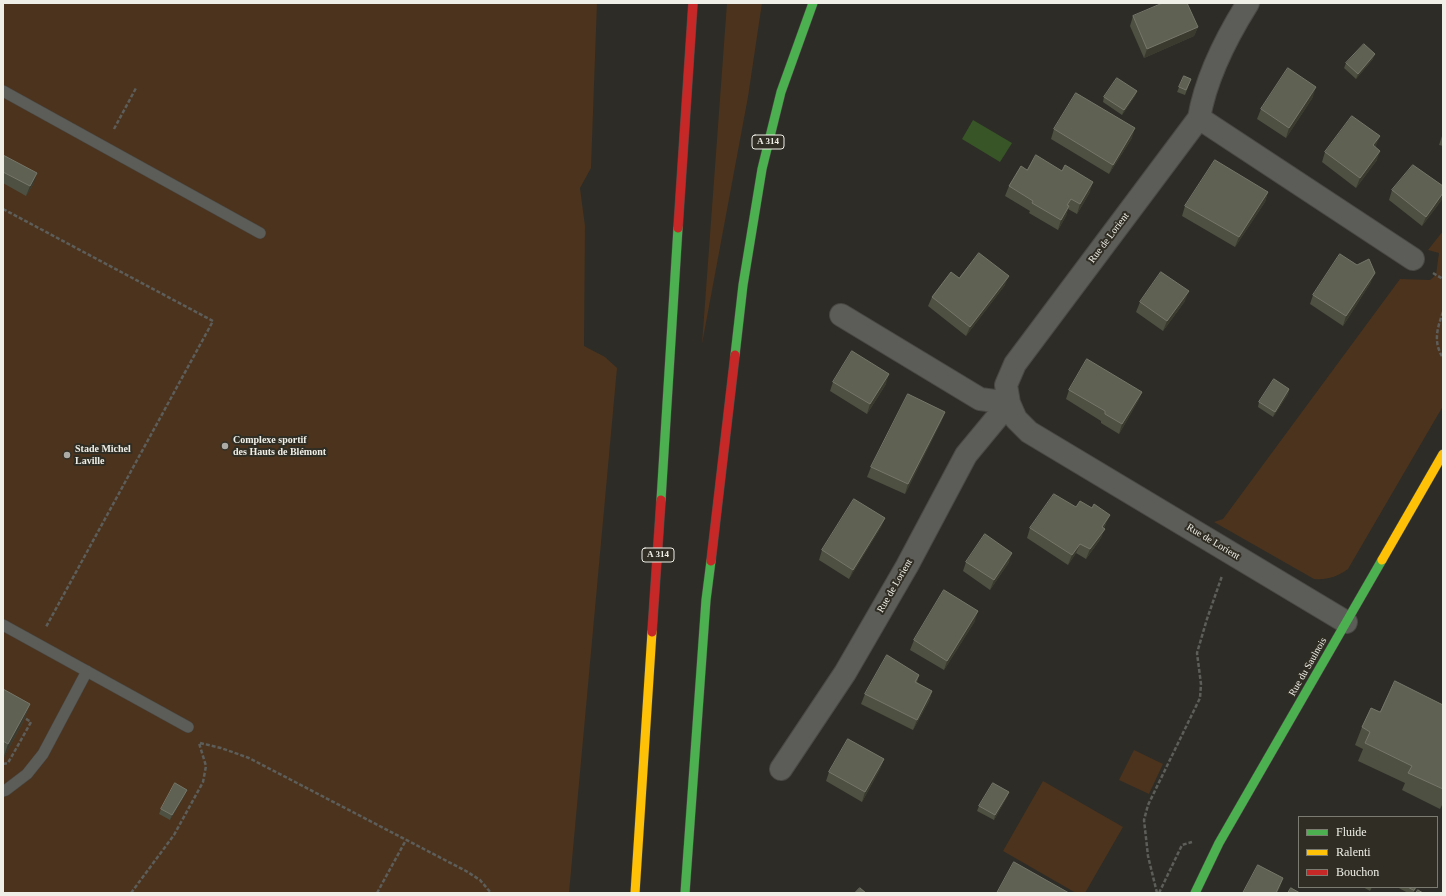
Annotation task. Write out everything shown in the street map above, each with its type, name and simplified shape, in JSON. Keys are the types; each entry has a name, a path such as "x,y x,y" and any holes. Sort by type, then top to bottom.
{"main road":[{"name":"A 314","path":"635,893 693,3"},
{"name":"A 314","path":"685,893 706,600 743,285 762,169 780,92 813,3"},
{"name":"Rue du Saulnois","path":"1195,893 1220,843 1443,454"}],"street":[{"name":"Rue de Lorient","path":"1248,3 1220,53 1202,101 1199,118 1015,364 1006,385 1009,403 1016,419 1029,432 1346,622"},
{"path":"1199,118 1413,259"},
{"path":"841,315 980,400 1009,403"},
{"name":"Rue de Lorient","path":"781,769 845,673 907,566 966,455 1009,403"}],"lane":[{"path":"3,91 260,233"},
{"path":"3,625 188,727"},
{"path":"3,790 6,790 27,774 43,754 87,671"}],"path":[{"path":"104,147 136,88"},
{"path":"3,209 213,321 37,644"},
{"path":"1443,312 1438,325 1436,341 1443,358"},
{"path":"1157,893 1148,856 1144,820 1148,805 1200,698 1202,684 1197,653 1221,577 1238,557"},
{"path":"3,764 8,763 31,722 17,714"},
{"path":"131,893 174,835 202,782 206,766 199,743 221,748 248,758 466,871 480,880 491,893"},
{"path":"377,893 406,840"}],"shaded area":[{"name":"Complexe sportif des Hauts de Blémont","path":"3,3 597,3 591,168 580,188 585,226 584,346 605,357 617,368 569,893 3,893"},
{"path":"727,3 762,3 748,97 702,344"},
{"path":"973,120 1012,143 1000,162 962,139"},
{"path":"1443,231 1443,406 1348,569 1332,577 1314,579 1214,522 1223,519 1400,279 1430,280 1436,275 1439,253 1428,250"},
{"path":"1134,750 1163,764 1149,794 1119,780"},
{"path":"1043,781 1123,827 1085,893 1076,893 1003,851"}],"building":[{"path":"1163,3 1187,3 1198,27 1147,49 1133,16"},
{"path":"1364,44 1375,54 1358,74 1346,63"},
{"path":"1288,68 1316,87 1289,128 1261,109"},
{"path":"1184,76 1191,79 1186,90 1179,87"},
{"path":"1117,78 1137,91 1124,110 1104,97"},
{"path":"1076,93 1135,128 1113,165 1054,129"},
{"path":"1352,116 1380,136 1373,145 1380,151 1360,178 1325,152"},
{"path":"3,155 37,173 30,186 3,172"},
{"path":"1036,155 1062,171 1065,165 1093,182 1080,204 1071,199 1067,205 1069,206 1061,220 1032,203 1033,201 1009,186 1021,166 1027,170"},
{"path":"1215,160 1268,192 1239,237 1185,206"},
{"path":"1413,165 1443,186 1443,193 1426,217 1392,190"},
{"path":"979,253 1009,276 970,327 932,297 951,272 959,278"},
{"path":"1340,254 1357,265 1369,259 1375,273 1346,316 1313,295"},
{"path":"1161,272 1189,291 1167,321 1140,302"},
{"path":"852,351 889,374 870,404 833,382"},
{"path":"1087,359 1142,392 1122,424 1105,414 1105,411 1069,390"},
{"path":"1274,379 1289,389 1275,412 1259,402"},
{"path":"908,394 945,412 908,484 871,467"},
{"path":"1054,494 1076,507 1080,501 1092,508 1094,504 1110,515 1102,527 1105,529 1090,549 1080,544 1072,555 1030,528"},
{"path":"854,499 885,518 853,570 822,550"},
{"path":"985,534 1012,553 994,580 966,562"},
{"path":"944,590 978,611 947,661 914,640"},
{"path":"887,655 919,675 915,682 932,691 917,720 865,694"},
{"path":"1395,681 1443,705 1443,789 1408,773 1412,766 1365,743 1370,732 1362,727 1371,708 1380,712"},
{"path":"3,689 30,704 8,744 3,741"},
{"path":"848,739 884,759 865,792 829,772"},
{"path":"175,783 187,790 172,815 161,809"},
{"path":"993,783 1009,792 995,815 979,806"},
{"path":"1014,862 1069,893 997,893"},
{"path":"1258,865 1283,878 1276,893 1243,893"},
{"path":"860,888 866,893 855,893"},
{"path":"1291,888 1300,893 1288,893"},
{"path":"1418,890 1423,893 1416,893"}],"traffic: fast":[{"path":"735,355 743,285 762,169 781,92 813,3"},
{"path":"661,500 678,228"},
{"path":"1195,893 1219,843 1382,560"},
{"path":"685,893 706,600 711,561"}],"traffic: slow":[{"path":"1382,560 1443,454"},
{"path":"635,893 652,632"}],"traffic: jam":[{"path":"678,228 693,3"},
{"path":"711,561 735,355"},
{"path":"652,632 661,500"}],"place":[{"name":"Complexe sportif des Hauts de Blémont","path":"225,446"},
{"name":"Stade Michel Laville","path":"67,455"}]}
